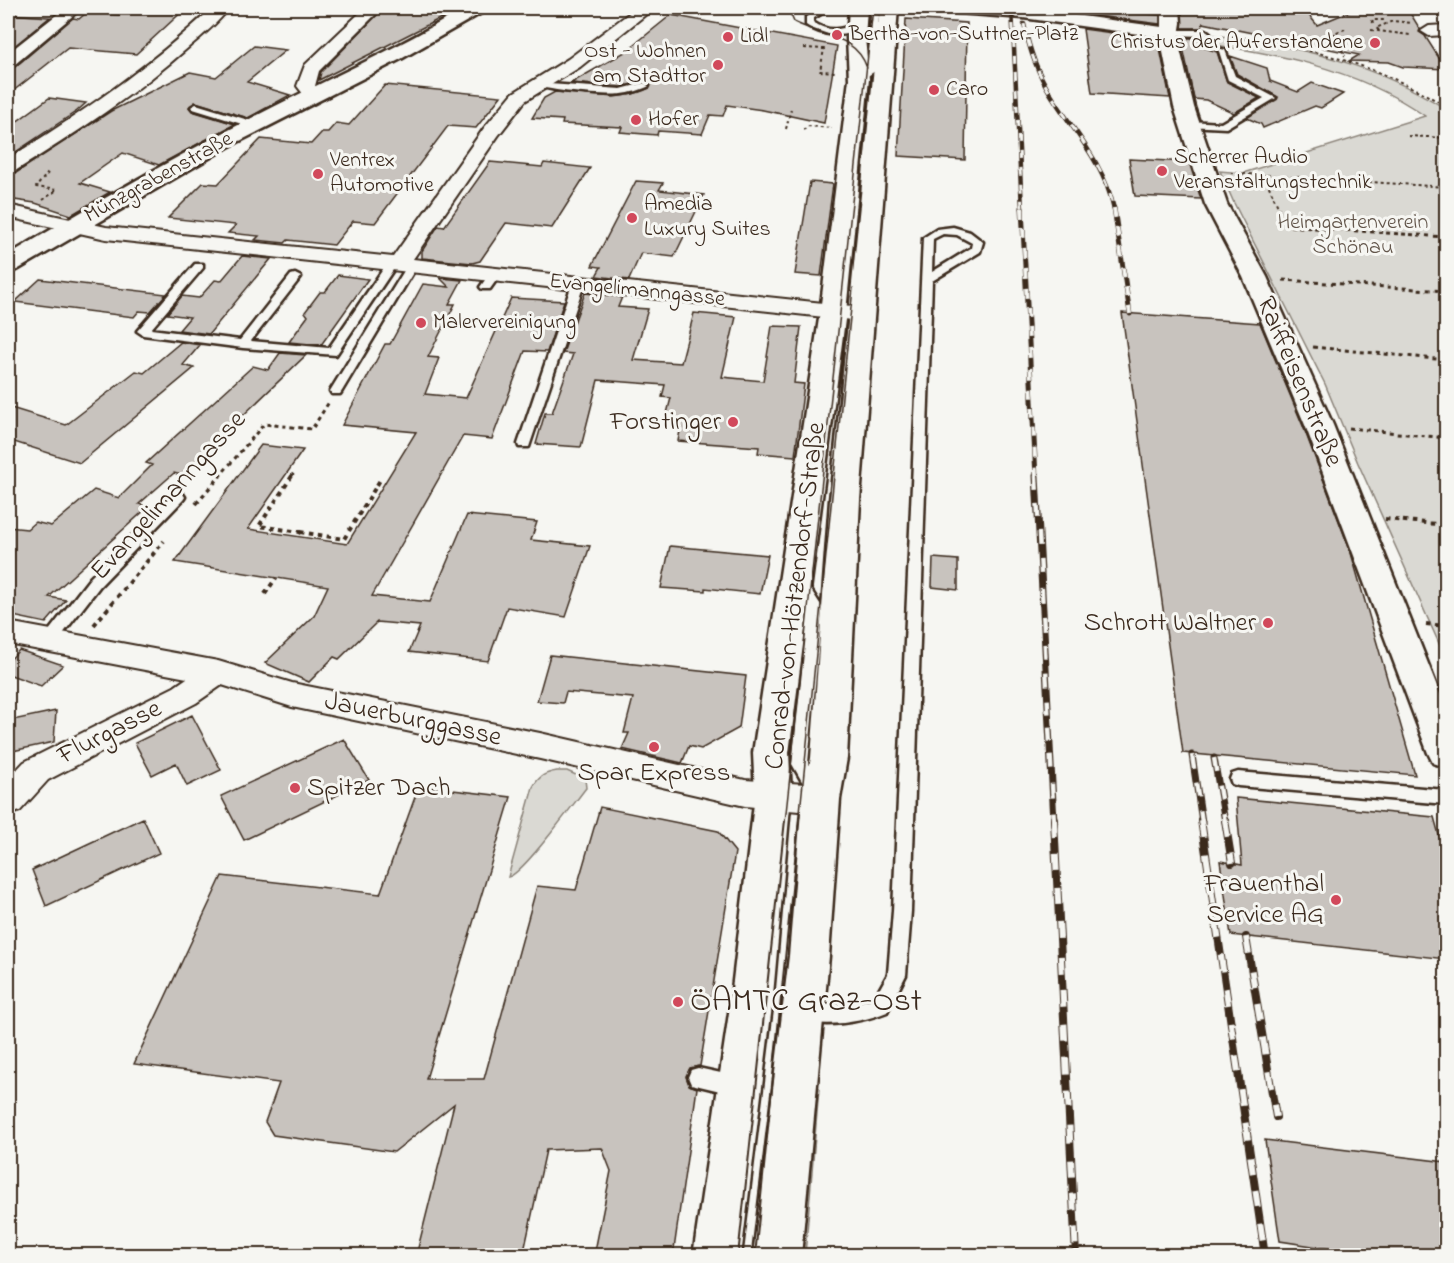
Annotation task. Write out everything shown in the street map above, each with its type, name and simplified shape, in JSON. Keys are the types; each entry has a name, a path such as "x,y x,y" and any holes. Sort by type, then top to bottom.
{"main road":[{"name":"Münzgrabenstraße","path":"8,265 224,136 255,125 477,8"},
{"name":"Conrad-von-Hötzendorf-Straße","path":"777,1256 821,799 829,758 861,314 889,8"},
{"path":"964,8 1023,13 1169,33"},
{"name":"Raiffeisenstraße","path":"1171,8 1173,16 1169,41 1190,124 1216,204 1255,277 1319,424 1446,753"},
{"name":"Conrad-von-Hötzendorf-Straße","path":"717,1256 738,1085 786,780 771,753 833,312 849,76 858,17"}],"street":[{"path":"8,61 74,8"},
{"path":"8,167 66,131 153,69 221,8"},
{"path":"313,95 306,86 311,69 374,8"},
{"path":"401,265 491,132 519,97 574,63 646,8"},
{"path":"1425,32 1446,30"},
{"name":"Evangelimanngasse","path":"8,211 106,233 401,265 490,281 578,284 661,298 861,314"},
{"name":"Jauerburggasse","path":"8,633 218,672 292,695 540,746 724,789 786,780 821,799"},
{"name":"Flurgasse","path":"8,801 36,771 185,695 218,672"}],"lane":[{"path":"827,8 807,21 811,25 838,33 850,31 858,17"},
{"path":"849,76 871,71 875,16 870,8"},
{"path":"1169,33 1206,33"},
{"path":"1190,124 1223,126 1271,98 1231,78 1221,50"},
{"path":"538,84 548,87 621,92 644,86"},
{"path":"196,107 255,125"},
{"path":"199,267 143,331 243,344 332,352 401,265"},
{"path":"336,391 401,265"},
{"path":"243,344 295,277"},
{"path":"802,1013 844,1014 880,1006 897,975 902,911 926,280"},
{"path":"524,444 578,284"},
{"path":"63,643 95,582 178,497"},
{"path":"796,578 815,607"},
{"path":"786,780 815,607 840,585"},
{"path":"1238,779 1446,797"},
{"path":"698,1077 738,1085"}],"path":[{"path":"1371,30 1406,35 1425,32 1420,25 1372,20 1379,30"},
{"path":"1377,27 1384,22 1395,21"},
{"path":"1345,29 1334,33 1345,56"},
{"path":"1206,33 1270,42 1350,61 1401,81 1446,106"},
{"path":"804,48 824,49 820,71 849,76"},
{"path":"786,129 790,109"},
{"path":"803,130 809,126 838,128"},
{"path":"1408,136 1446,138"},
{"path":"35,206 57,190 36,187 48,173"},
{"path":"1221,173 1446,187"},
{"path":"1264,175 1286,226 1446,237"},
{"path":"1272,279 1446,291"},
{"path":"1306,347 1446,360"},
{"name":"Evangelimanngasse","path":"195,505 264,424 312,429 336,391"},
{"path":"1343,427 1446,438"},
{"path":"295,471 259,526 344,539 380,480"},
{"path":"1384,518 1446,525"},
{"path":"297,537 300,532"},
{"name":"Evangelimanngasse","path":"63,643 165,541"},
{"path":"265,594 276,578"},
{"path":"1432,625 1446,626"}],"green space":[{"name":"Heimgartenverein Schönau","path":"1213,35 1274,44 1363,68 1419,93 1446,109 1446,659 1325,384 1220,171 1243,173 1425,116 1398,99 1340,73 1280,56 1186,41"},
{"path":"557,771 567,771 585,779 586,788 536,852 508,877 533,787 543,776"},
{"path":"819,1089 805,1255 786,1256 809,1098"}],"building":[{"path":"119,8 186,8 136,54 68,48 8,95 8,68 15,67 73,18 79,19 86,13 119,15"},
{"path":"384,8 421,8 449,14 319,80 321,72"},
{"path":"1081,8 1116,8 1115,12 1160,15 1160,24 1082,14"},
{"path":"1182,8 1303,8 1317,25 1358,8 1407,8 1420,29 1419,32 1425,36 1446,69 1403,67 1389,62 1349,61 1359,55 1203,23 1202,28 1182,28"},
{"path":"8,14 50,17 8,51"},
{"name":"Ost - Wohnen am Stadttor","path":"671,15 837,46 824,123 727,105 723,116 710,115 702,134 658,131 657,135 620,132 622,127 562,124 563,120 532,118 544,98 555,92 614,97 650,88 650,84 643,81 621,87 571,83 625,52"},
{"name":"Caro","path":"906,19 967,23 965,160 898,156"},
{"path":"1083,29 1158,39 1170,98 1092,93"},
{"path":"1181,38 1199,38 1197,45 1217,52 1227,82 1259,98 1234,113 1206,100 1194,99"},
{"path":"254,46 286,50 247,82 290,95 248,118 195,102 189,107 192,111 235,124 159,165 123,153 80,183 110,192 71,215 35,203 8,199 8,175 16,173 111,111 190,72 216,77"},
{"path":"1230,56 1267,68 1270,81 1298,92 1312,83 1343,94 1321,108 1315,106 1263,128 1261,124 1247,118 1278,97 1237,74"},
{"name":"Ventrex Automotive","path":"385,85 501,96 476,128 448,126 375,223 353,221 334,245 288,240 285,243 255,240 259,236 228,233 236,225 168,218 203,183 218,184 261,139 311,144 322,132 328,132 336,123 349,125"},
{"path":"49,98 86,103 8,157 8,128"},
{"path":"1129,159 1189,162 1201,199 1135,196"},
{"path":"490,162 542,167 544,163 590,168 552,228 506,223 480,261 472,263 422,258 422,251 438,226 444,227"},
{"path":"636,181 663,183 659,190 704,195 674,257 641,253 629,280 596,276 601,267 592,266"},
{"path":"810,182 833,184 821,276 795,274"},
{"path":"242,256 271,259 209,334 179,330 190,317 167,314 182,296 199,298 215,280 221,281"},
{"path":"338,275 368,279 321,345 289,342 308,316 305,312 320,292 325,292"},
{"path":"440,278 462,280 449,304 455,304 428,357 439,358 425,394 466,398 511,298 564,301 547,352 525,351 492,439 463,436 372,596 430,602 467,515 537,522 531,540 590,546 566,617 507,607 488,661 409,652 420,626 377,622 339,659 334,657 309,682 265,663 314,616 328,586 175,562 261,445 303,450 248,529 347,544 416,432 342,425 385,344 390,344 423,284 449,287"},
{"path":"40,279 166,294 150,312 139,311 134,317 15,302"},
{"path":"585,293 622,297 618,307 648,309 633,360 681,363 694,313 736,317 722,377 763,381 772,326 801,327 794,383 804,384 795,456 758,453 759,447 678,441 681,426 664,425 671,398 662,397 665,385 598,380 581,447 536,444 545,413 552,413 573,354 563,353"},
{"name":"Schrott Waltner","path":"1122,313 1260,323 1303,426 1351,553 1415,775 1183,753"},
{"path":"181,342 200,345 183,365 194,368 80,463 8,440 8,407 66,425 136,371 144,373"},
{"path":"280,353 306,355 181,475 174,473 139,504 148,507 49,597 66,600 46,623 8,615 8,527 27,529 35,522 51,526 94,490 119,498 152,465 146,463 253,366 268,370"},
{"path":"670,546 768,555 760,594 705,588 705,591 661,588"},
{"path":"933,558 958,560 958,590 932,587"},
{"path":"19,650 63,665 41,686 8,674 8,662"},
{"path":"550,655 746,676 739,728 701,749 689,746 682,763 622,749 629,733 624,733 633,698 566,692 563,703 537,701"},
{"path":"56,711 54,742 8,752 8,721"},
{"path":"192,715 221,770 187,786 176,763 152,775 135,743"},
{"name":"Spitzer Dach","path":"344,739 369,780 244,840 221,796"},
{"path":"419,786 511,797 426,1079 484,1079 537,886 576,890 600,807 718,831 735,852 700,1066 690,1068 686,1076 689,1085 697,1088 673,1256 594,1256 611,1171 602,1148 546,1150 523,1256 416,1256 454,1104 394,1152 273,1135 265,1122 279,1083 134,1064 222,876 380,894"},
{"name":"Frauenthal Service AG","path":"1236,798 1434,817 1446,860 1446,959 1231,935 1220,861 1242,865"},
{"path":"143,818 159,853 46,906 32,870"},
{"path":"1265,1140 1446,1162 1446,1256 1378,1256 1280,1241"}],"tram line":[{"path":"795,8 790,13 794,22 846,43 862,57 867,67"},
{"path":"867,67 873,8"},
{"path":"785,822 867,67"},
{"path":"799,822 853,288"},
{"path":"738,1256 785,820"},
{"path":"755,1256 799,820"}],"railway":[{"path":"1012,8 1022,209"},
{"path":"1024,24 1041,77 1096,162 1114,209"},
{"path":"1022,208 1036,477"},
{"path":"1114,208 1130,314"},
{"path":"1036,476 1054,822"},
{"path":"1192,755 1202,822"},
{"path":"1214,758 1225,822"},
{"path":"1054,820 1076,1256"},
{"path":"1201,820 1265,1256"},
{"path":"1225,820 1232,863"},
{"path":"1246,937 1276,1117"}],"place":[{"name":"Bertha-von-Suttner-Platz","path":"837,35"},
{"name":"Lidl","path":"728,37"},
{"name":"Christus der Auferstandene","path":"1375,43"},
{"name":"Ost - Wohnen am Stadttor","path":"718,65"},
{"name":"Caro","path":"934,90"},
{"name":"Hofer","path":"636,120"},
{"name":"Scherrer Audio Veranstaltungstechnik","path":"1162,171"},
{"name":"Ventrex Automotive","path":"318,174"},
{"name":"Amedia Luxury Suites","path":"632,218"},
{"name":"Malervereinigung","path":"421,323"},
{"name":"Forstinger","path":"733,422"},
{"name":"Schrott Waltner","path":"1268,623"},
{"name":"Spar Express","path":"654,747"},
{"name":"Spitzer Dach","path":"295,788"},
{"name":"Frauenthal Service AG","path":"1336,900"},
{"name":"ÖAMTC Graz-Ost","path":"678,1002"}]}
